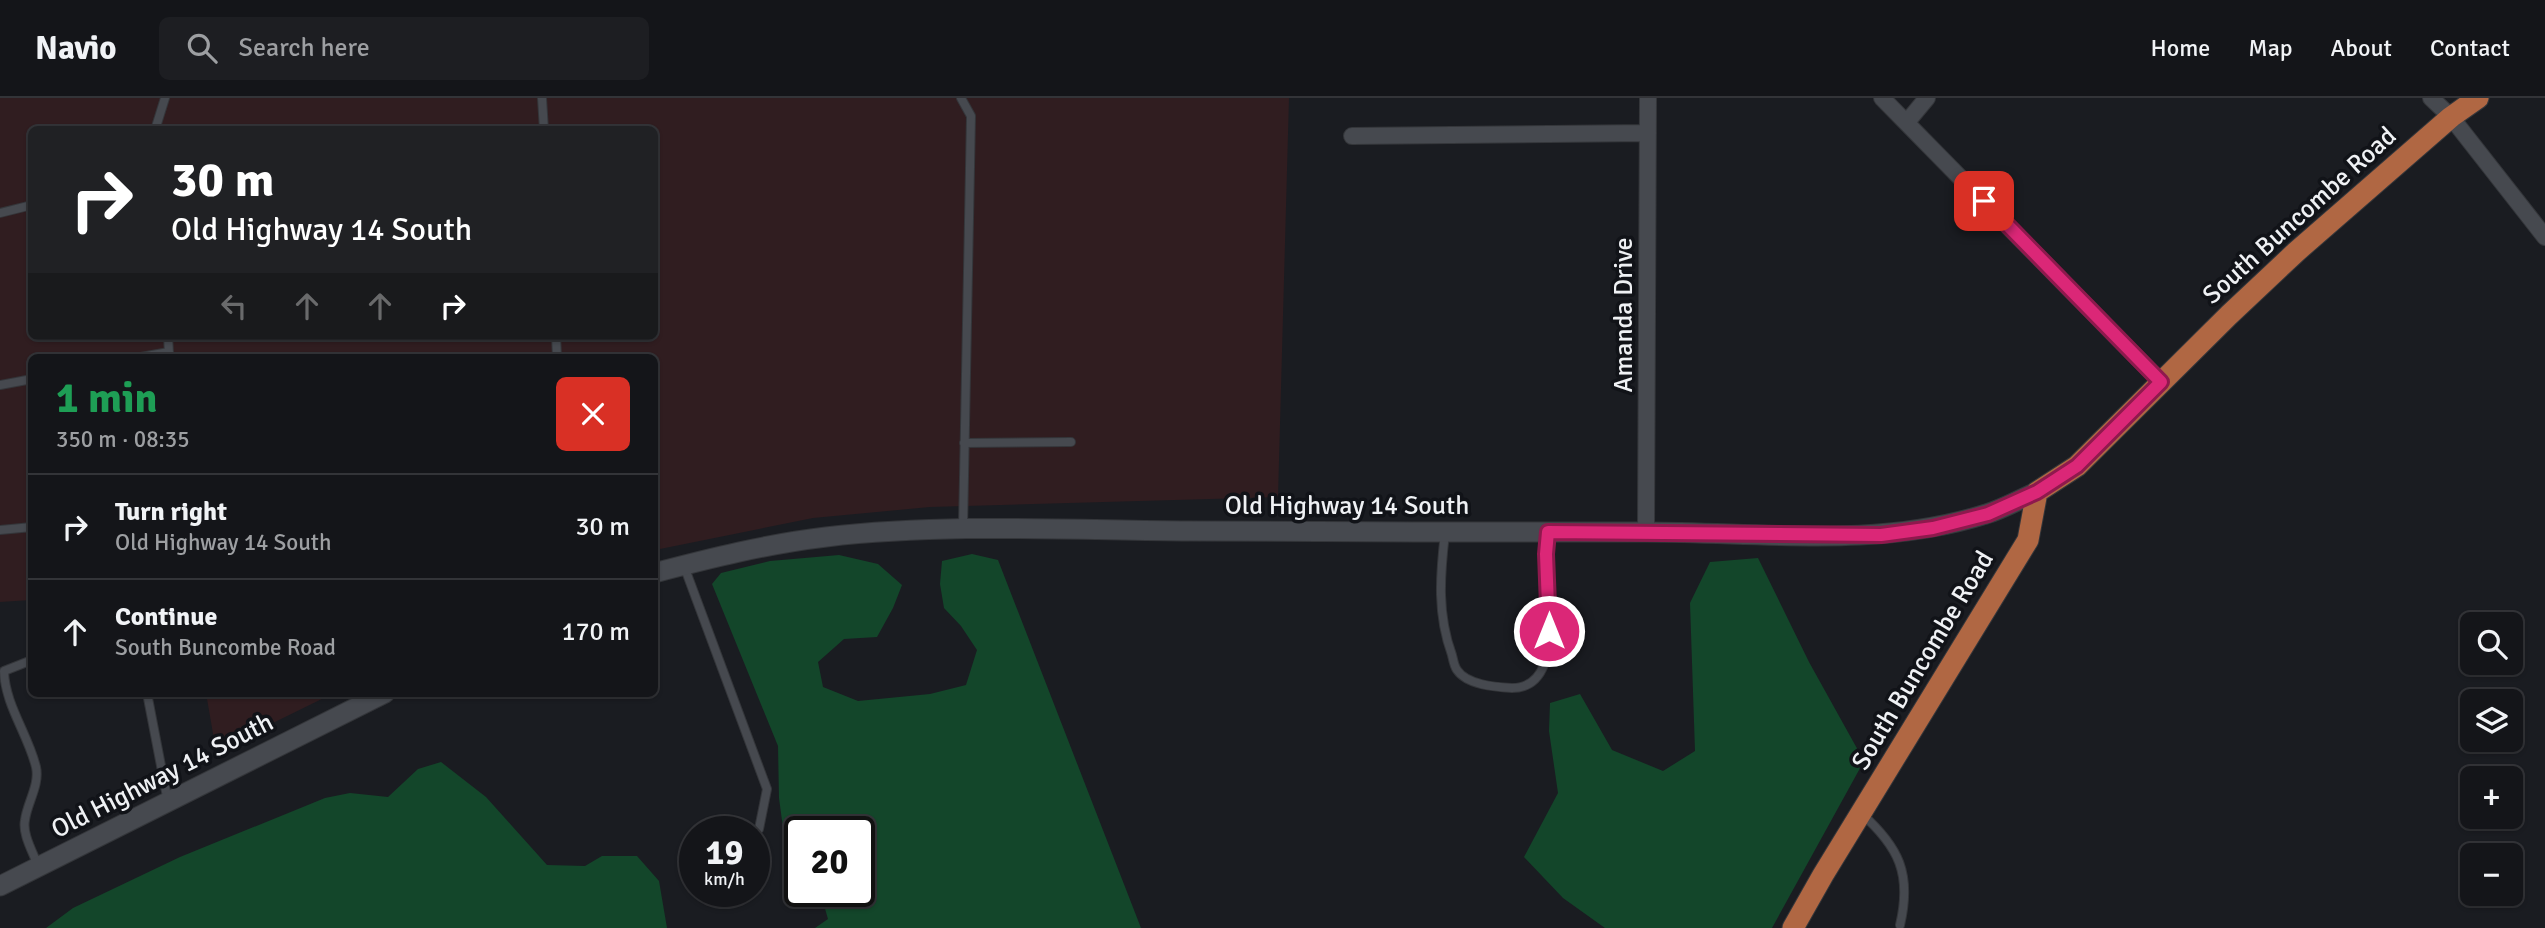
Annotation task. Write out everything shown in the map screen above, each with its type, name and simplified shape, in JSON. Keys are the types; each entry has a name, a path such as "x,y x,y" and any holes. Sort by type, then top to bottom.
{"main road":[{"name":"South Buncombe Road","path":"1793,928 2028,540 2037,492 2077,466 2296,252 2451,117 2478,98"}],"street":[{"name":"Amanda Drive","path":"1646,532 1648,98"},
{"path":"1882,98 2161,382"},
{"path":"1907,122 1927,98"},
{"path":"2431,98 2451,117 2545,237"},
{"path":"1352,136 1648,134"},
{"name":"Old Highway 14 South","path":"658,572 770,545 825,537 963,529 1881,535 1933,528 1988,514 2037,492"},
{"name":"Old Highway 14 South","path":"0,886 377,697"}],"lane":[{"path":"156,126 165,98"},
{"path":"542,98 544,126"},
{"path":"961,98 971,116 963,529"},
{"path":"0,213 28,206"},
{"path":"0,385 28,380"},
{"path":"964,443 1071,442"},
{"path":"0,530 28,527"},
{"path":"1445,532 1441,619 1457,671 1472,681 1498,687 1519,688 1532,683 1543,666 1549,631 1546,554 1548,532"},
{"path":"684,565 767,789 762,816"},
{"path":"28,662 4,671 4,686 37,770 33,798 24,821 38,867"},
{"path":"148,697 168,802"},
{"path":"1861,813 1881,831 1896,853 1905,878 1905,903 1900,925"}],"shaded area":[{"path":"0,98 1289,98 1278,497 930,507 813,518 658,549 658,354 28,354 28,600 0,602"},
{"path":"207,697 326,697 216,751"}],"green space":[{"path":"972,554 998,560 1141,928 815,928 828,919 825,907 875,907 875,816 784,816 783,828 779,798 778,746 712,584 721,573 770,561 839,555 878,564 902,585 893,608 877,637 844,639 818,662 823,687 858,701 930,694 966,685 977,650 961,626 944,608 940,584 942,561"},
{"path":"1758,558 1809,662 1864,761 1772,928 1605,928 1563,898 1524,857 1558,793 1549,731 1550,703 1580,694 1612,750 1663,771 1695,751 1690,603 1710,562"},
{"path":"441,762 486,797 547,865 585,866 602,856 637,856 659,881 667,928 46,928 73,908 180,857 325,798 350,793 388,797 418,769"}],"route":[{"path":"1549,631 1546,554 1548,532 1881,535 1933,528 1988,514 2037,492 2077,466 2161,382 1984,201"}]}
